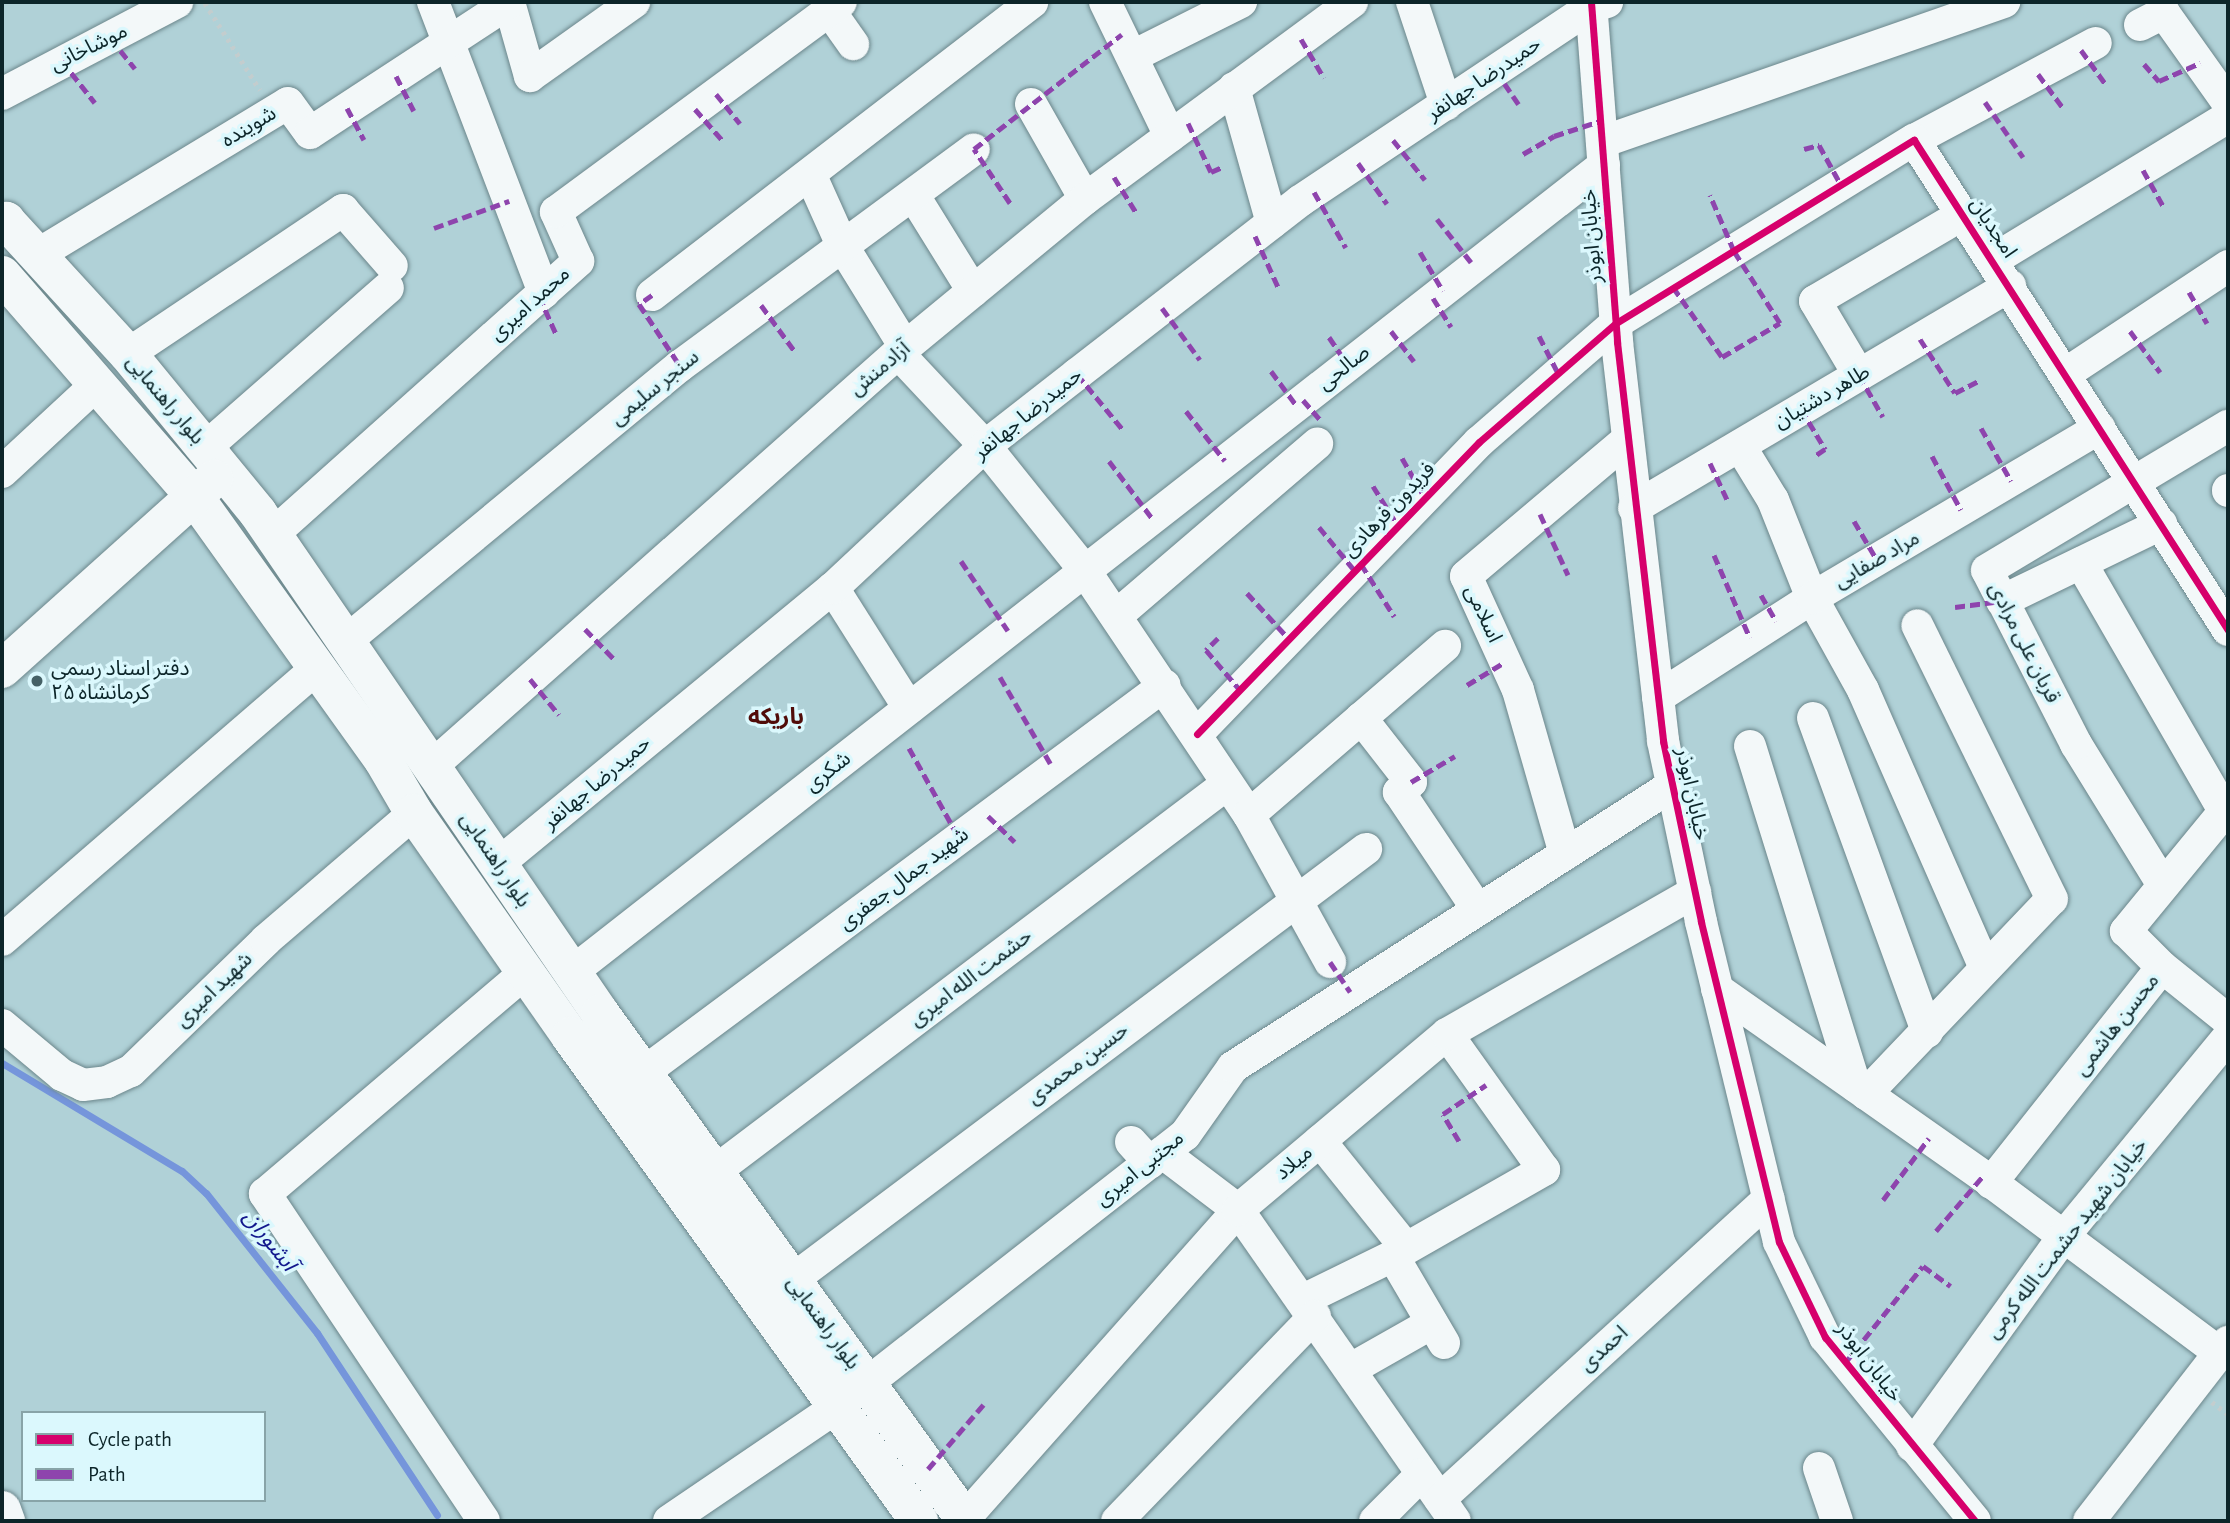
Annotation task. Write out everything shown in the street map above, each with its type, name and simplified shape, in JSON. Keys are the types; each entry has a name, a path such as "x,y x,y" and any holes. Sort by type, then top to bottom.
{"main road":[{"name":"بلوار راهنمایی","path":"3,221 128,354 215,459 272,535 643,1073 965,1520"},
{"name":"بلوار راهنمایی","path":"2,275 194,496 383,760 414,813 919,1521"},
{"path":"2,669 194,496 215,459"},
{"path":"2,1510 6,1521"}],"street":[{"name":"موشاخانی","path":"2,94 177,2"},
{"path":"433,2 544,292"},
{"path":"447,42 509,2 530,76 634,2"},
{"path":"652,295 811,176 1032,2"},
{"path":"1105,2 1170,136"},
{"path":"1133,56 1241,2"},
{"name":"آزادمنش","path":"432,766 902,350 973,291 1085,199 1352,2"},
{"path":"1412,2 1446,104"},
{"name":"صالحی","path":"1085,571 1603,153 2004,2"},
{"name":"حمیدرضا جهانفر","path":"498,864 833,588 985,446 1272,223 1596,4"},
{"name":"خیابان ابوذر","path":"1596,4 1603,153 1616,323 1634,508 1658,697 1695,892 1768,1199 1779,1242 1825,1337 1975,1521"},
{"path":"835,6 853,44"},
{"name":"محمد امیری","path":"272,535 578,261 556,212 835,6"},
{"path":"2140,25 2164,13 2228,103"},
{"name":"شوینده","path":"37,255 288,103 310,133 447,42"},
{"path":"1616,323 1914,140 2096,43"},
{"path":"1234,88 1272,223"},
{"path":"1031,104 1085,199"},
{"path":"1993,260 2228,117"},
{"name":"امجدیان","path":"1914,140 2228,630"},
{"name":"سنجر سلیمی","path":"346,640 680,366 842,245 914,196 974,149"},
{"path":"811,176 842,245 902,350 985,446 1085,571 1165,685 1249,815 1330,962"},
{"path":"914,196 973,291"},
{"path":"128,354 342,210 390,277 215,459"},
{"path":"1859,375 1815,301 1963,214"},
{"path":"2065,374 2228,266"},
{"name":"طاهر دشتیان","path":"1634,508 2010,286"},
{"name":"فریدون فرهادی","path":"1197,734 1479,442 1616,323"},
{"path":"2,472 97,384"},
{"name":"قربان علی مرادی","path":"2163,885 2076,744 1987,570 2228,426"},
{"name":"مراد صفایی","path":"1658,697 1812,598 2100,428"},
{"name":"اسلامی","path":"1565,854 1518,690 1466,576 1627,440"},
{"path":"1116,616 1317,444"},
{"path":"1740,446 1773,500 1812,598 1863,690 1984,966"},
{"path":"2002,601 2161,524"},
{"path":"2081,562 2227,809"},
{"name":"شکری","path":"572,972 1085,571"},
{"path":"833,588 909,708"},
{"path":"1861,1090 1927,1032 1984,966 2052,898 1917,625"},
{"path":"1249,815 1445,646"},
{"path":"2,940 316,670"},
{"name":"شهید جمال جعفری","path":"643,1073 1165,685"},
{"path":"1361,718 1411,782 1399,793 1478,909"},
{"path":"1813,718 1927,1032"},
{"path":"1749,746 1861,1090"},
{"name":"حشمت الله امیری","path":"714,1172 1227,784"},
{"name":"مجتبی امیری","path":"866,1384 1148,1153 1185,1135 1233,1067 1673,785"},
{"name":"محسن هاشمی","path":"1992,1182 2162,967 2126,931 2227,809"},
{"name":"شهید امیری","path":"2,1026 62,1075 83,1085 107,1082 131,1071 266,940 414,813"},
{"name":"حسین محمدی","path":"792,1280 1366,849"},
{"name":"میلاد","path":"965,1520 1238,1210 1447,1034 1695,892"},
{"path":"2162,967 2228,1020"},
{"path":"484,1521 265,1194 526,971"},
{"path":"1717,989 2224,1347 2089,1521"},
{"path":"1117,1521 1309,1308 1400,1252 1544,1170 1447,1034"},
{"name":"خیابان شهید حشمت الله کرمی","path":"1912,1446 2064,1236 2228,1037"},
{"path":"1320,1141 1400,1252 1438,1333 1351,1369"},
{"path":"1148,1153 1238,1210 1309,1308 1439,1498"},
{"name":"احمدی","path":"1375,1521 1439,1498 1768,1199"},
{"path":"669,1521 837,1407"},
{"path":"1819,1468 1837,1521"}],"path":[{"path":"204,2 273,112"}],"waterway":[{"name":"آبشوران","path":"2,1063 182,1171 206,1193 317,1333 437,1515"}],"marked path":[{"path":"1010,203 974,149 1122,34"},
{"path":"111,39 135,69"},
{"path":"1301,39 1324,78"},
{"path":"2081,50 2107,86"},
{"path":"62,61 95,103"},
{"path":"2144,64 2159,81 2200,63"},
{"path":"1496,71 1519,105"},
{"path":"2038,74 2063,108"},
{"path":"396,76 414,111"},
{"path":"716,94 740,124"},
{"path":"1985,102 2023,157"},
{"path":"347,108 364,140"},
{"path":"695,109 723,141"},
{"path":"1523,154 1554,136 1600,121"},
{"path":"1188,123 1211,172 1222,167"},
{"path":"1393,140 1425,180"},
{"path":"1804,149 1819,145 1841,185"},
{"path":"1358,163 1387,204"},
{"path":"2143,170 2163,206"},
{"path":"1114,177 1137,214"},
{"path":"1314,192 1346,248"},
{"path":"1673,287 1722,357 1780,323 1734,251 1710,195"},
{"path":"434,228 509,201"},
{"path":"1437,219 1474,266"},
{"path":"1255,236 1278,287"},
{"path":"1420,252 1443,291"},
{"path":"2189,292 2207,323"},
{"path":"652,295 639,304 680,366"},
{"path":"539,296 556,334"},
{"path":"1433,298 1451,327"},
{"path":"761,305 796,353"},
{"path":"1162,308 1200,360"},
{"path":"1391,331 1414,361"},
{"path":"2130,331 2160,372"},
{"path":"1539,336 1558,373"},
{"path":"1329,337 1348,365"},
{"path":"1920,339 1955,393 1981,380"},
{"path":"1271,371 1296,405"},
{"path":"1077,374 1124,431"},
{"path":"1859,375 1883,417"},
{"path":"1303,400 1322,422"},
{"path":"1801,409 1825,449 1813,457"},
{"path":"1186,411 1225,461"},
{"path":"1981,428 2011,481"},
{"path":"1932,456 1961,510"},
{"path":"1402,458 1425,498"},
{"path":"1109,461 1152,518"},
{"path":"1710,463 1727,499"},
{"path":"1373,486 1398,526"},
{"path":"1540,514 1568,575"},
{"path":"1854,521 1877,560"},
{"path":"1319,527 1355,571"},
{"path":"1714,555 1750,638"},
{"path":"961,561 1008,631"},
{"path":"1361,564 1394,616"},
{"path":"1247,593 1289,639"},
{"path":"1761,595 1776,621"},
{"path":"1955,607 2002,601"},
{"path":"585,629 614,659"},
{"path":"1218,638 1206,650 1240,690"},
{"path":"1467,685 1505,662"},
{"path":"1000,677 1053,768"},
{"path":"530,679 559,715"},
{"path":"909,748 959,838"},
{"path":"1411,782 1455,756"},
{"path":"988,816 1015,842"},
{"path":"1330,962 1350,992"},
{"path":"1459,1141 1443,1114 1486,1085"},
{"path":"1883,1200 1929,1138"},
{"path":"1936,1231 1983,1176"},
{"path":"1845,1363 1923,1266 1951,1286"},
{"path":"928,1469 984,1404"}],"cycle path":[{"path":"1591,2 1617,342 1663,741 1701,922 1779,1242 1825,1337 1975,1521"},
{"path":"1197,734 1479,442 1616,323 1914,140 2228,630"}],"place":[{"name":"دفتر اسناد رسمی ۲۵ کرمانشاه","path":"37,681"}],"district":[{"name":"باریکه","path":"776,718"}]}
